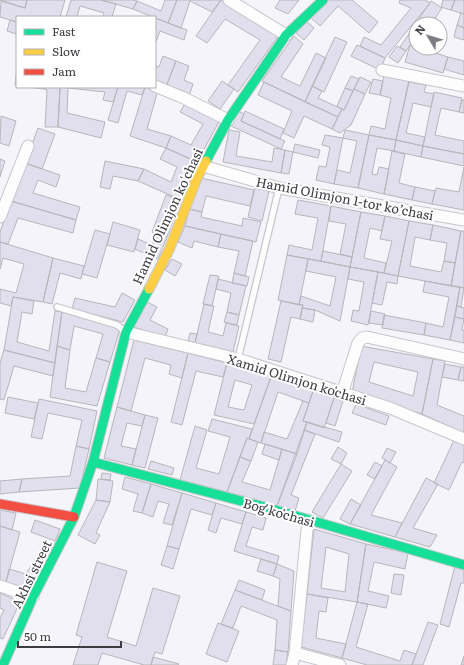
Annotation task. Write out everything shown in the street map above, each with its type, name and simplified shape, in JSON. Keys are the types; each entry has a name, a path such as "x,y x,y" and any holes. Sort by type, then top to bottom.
{"street":[{"path":"229,0 286,35"},
{"name":"Hamid Olimjon ko'chasi","path":"74,517 93,462 126,332 169,250 203,166 228,120 286,35 323,0"},
{"path":"382,70 464,86"},
{"path":"156,86 184,98 228,120"},
{"path":"0,217 28,146"},
{"name":"Hamid Olimjon 1-tor koʼchasi","path":"203,166 280,188 464,220"},
{"name":"Xamid Olimjon koʻchasi","path":"126,332 238,359 342,394 390,408 464,439"},
{"path":"342,394 358,343 362,338 464,359"},
{"name":"Bogʻ koʻchasi","path":"93,462 308,520 464,565"},
{"path":"0,504 74,517"},
{"name":"Akhsi street","path":"7,664 33,597 74,517"},
{"path":"292,665 295,653 308,520"},
{"path":"0,586 33,597"},
{"path":"295,653 340,665"}],"lane":[{"path":"238,359 280,188"},
{"path":"57,307 117,325 126,332"}],"building":[{"path":"0,0 27,0 25,8"},
{"path":"27,0 65,0 60,16 16,16 16,22 0,17 1,1 25,8"},
{"path":"71,0 101,0 116,4 112,16 103,16 104,13 80,6 77,16 66,16"},
{"path":"101,0 133,0 137,1 133,9"},
{"path":"165,0 177,0 168,23 156,18 156,16 150,16 133,9 137,1 161,11"},
{"path":"177,0 221,0 212,12 190,1 181,28 168,23"},
{"path":"221,0 279,35 238,92 228,85 260,40 225,19 207,43 196,36"},
{"path":"280,0 299,0 288,14 275,8"},
{"path":"326,0 352,0 378,22 369,33 338,6 320,26 310,17"},
{"path":"400,0 425,0 430,3 419,16 408,16 408,30 385,58 360,46 364,37 381,45 411,8 399,3"},
{"path":"443,0 455,0 451,10 441,7"},
{"path":"455,0 464,0 464,14 451,10"},
{"path":"431,1 442,8 436,16 421,16"},
{"path":"461,13 464,14 464,28 457,25"},
{"path":"156,18 187,30 184,40 160,31 156,41"},
{"path":"10,20 16,22 16,34 7,31"},
{"path":"307,22 314,28 304,40 296,33"},
{"path":"457,25 464,28 464,40 454,37"},
{"path":"408,35 408,48 406,51 400,47"},
{"path":"294,36 303,44 281,77 300,86 316,53 326,58 305,102 262,81"},
{"path":"335,37 347,42 324,92 312,86"},
{"path":"357,45 385,58 380,70 351,56"},
{"path":"397,46 406,51 398,63 389,57"},
{"path":"408,52 408,56 448,57 443,73 405,62"},
{"path":"163,56 176,61 166,87 156,83 156,66 159,67"},
{"path":"448,57 464,61 464,75 444,69"},
{"path":"176,61 189,66 184,80 193,84 189,96 166,87"},
{"path":"384,75 409,80 396,140 369,135 371,126 385,129 391,98 380,95"},
{"path":"351,76 359,79 353,91 345,88"},
{"path":"360,77 371,82 365,94 354,89"},
{"path":"373,79 383,81 380,95 369,93"},
{"path":"222,81 234,89 220,109 208,101"},
{"path":"264,82 338,117 332,129 304,116 294,138 283,133 292,111 258,95"},
{"path":"409,82 426,85 424,92 434,94 431,107 413,103 406,133 425,137 423,146 396,140"},
{"path":"312,86 322,91 318,98 342,109 338,117 305,102"},
{"path":"60,88 58,127 45,127 47,90 44,89"},
{"path":"60,88 68,88 67,113 105,122 101,138 58,127"},
{"path":"68,88 118,88 113,102 103,100 105,92"},
{"path":"118,88 145,88 142,95 127,91 118,123 108,120"},
{"path":"145,88 158,90 147,129 171,136 166,148 130,136"},
{"path":"345,88 353,91 344,110 337,106"},
{"path":"354,89 365,94 351,125 340,133 332,129 342,109 344,110"},
{"path":"434,92 462,98 459,112 441,108 435,135 464,141 464,154 423,146"},
{"path":"462,100 464,100 464,113 459,112"},
{"path":"186,102 220,120 197,162 166,148 171,136 191,145 203,124 180,112"},
{"path":"238,111 244,114 241,121 285,141 281,149 231,126"},
{"path":"245,111 284,129 280,139 241,121"},
{"path":"1,116 16,121 9,146 0,143"},
{"path":"38,128 55,134 42,169 25,163"},
{"path":"229,130 240,132 236,156 272,162 274,148 285,150 281,173 223,162"},
{"path":"345,130 369,135 358,188 334,184 337,170 350,173 357,141 343,138"},
{"path":"325,135 343,138 334,184 316,180 319,166 326,167 330,147 322,145"},
{"path":"369,135 396,140 394,151 377,148 372,174 377,175 379,167 389,169 384,194 358,188"},
{"path":"396,140 423,146 421,157 394,151"},
{"path":"295,144 320,150 318,158 293,152"},
{"path":"423,146 464,154 464,166 421,157"},
{"path":"166,148 197,162 181,200 138,181 144,169 171,182 177,167 160,159"},
{"path":"285,150 293,152 289,174 281,173"},
{"path":"392,151 405,154 399,183 415,187 412,200 384,194"},
{"path":"0,159 5,161 0,177"},
{"path":"105,161 144,169 138,181 113,176 110,189 100,187"},
{"path":"25,163 60,175 56,187 38,180 33,193 80,207 76,220 11,201"},
{"path":"464,167 464,210 432,204 436,188 459,192"},
{"path":"201,178 254,190 250,206 206,196 202,212 189,209"},
{"path":"415,187 435,191 432,204 412,200"},
{"path":"255,188 269,191 262,221 248,217"},
{"path":"166,195 181,200 167,237 152,232"},
{"path":"298,200 331,206 321,261 287,255 289,245 312,250 318,218 295,214"},
{"path":"11,201 76,220 73,233 18,218 8,244 0,242 0,232"},
{"path":"331,206 361,212 352,257 340,254 346,224 329,221"},
{"path":"189,209 202,212 201,217 242,226 243,218 261,222 256,242 185,226"},
{"path":"361,212 385,216 382,231 370,228 364,258 386,263 384,273 350,267"},
{"path":"385,216 409,221 398,276 384,273 392,241 380,239"},
{"path":"409,221 433,225 430,240 415,237 410,266 441,272 444,261 455,263 451,286 398,276"},
{"path":"113,222 140,230 134,252 107,245"},
{"path":"433,225 461,231 455,263 444,261 447,243 430,240"},
{"path":"185,226 221,234 218,247 194,241 192,248 178,242"},
{"path":"95,230 110,234 97,278 82,274"},
{"path":"461,231 464,231 464,288 451,286"},
{"path":"157,234 167,237 158,259 135,249 138,239 152,245"},
{"path":"221,234 253,241 245,276 234,273 239,251 218,247"},
{"path":"0,242 53,258 43,302 13,297 11,306 0,303 0,289 16,293 24,264 3,258 0,269"},
{"path":"323,251 352,257 350,267 321,261"},
{"path":"287,255 308,259 299,305 278,300"},
{"path":"53,258 84,266 81,279 60,273 52,304 43,302"},
{"path":"172,259 182,264 175,276 165,270"},
{"path":"308,259 350,267 340,321 315,310 302,308 303,305 299,305 301,296 330,306 336,277 306,271"},
{"path":"350,267 378,272 368,325 351,321 353,310 359,311 364,282 348,279"},
{"path":"378,272 398,276 397,284 387,282 382,305 372,303"},
{"path":"234,273 249,277 247,286 232,283"},
{"path":"210,275 219,276 212,306 203,304"},
{"path":"218,279 246,286 239,315 227,312 231,293 216,289"},
{"path":"425,281 460,287 450,340 424,335 426,323 443,327 449,297 423,292"},
{"path":"460,287 464,288 461,307 457,306"},
{"path":"122,293 135,300 123,322 72,309 75,298 115,307"},
{"path":"13,297 34,301 32,314 22,312 17,342 49,351 55,311 62,312 55,363 4,350"},
{"path":"281,301 303,305 300,319 291,317 281,362 268,359"},
{"path":"147,302 157,307 150,320 168,329 165,337 133,327"},
{"path":"204,304 214,306 208,332 223,336 226,323 239,326 233,352 195,343"},
{"path":"457,306 464,308 464,319 455,317"},
{"path":"302,308 315,310 313,322 300,319"},
{"path":"371,311 385,314 383,325 369,323"},
{"path":"62,312 120,329 110,362 96,358 103,334 74,326 70,350 57,346"},
{"path":"227,312 239,315 237,325 224,322"},
{"path":"384,315 426,323 424,335 382,328"},
{"path":"455,317 464,319 462,330 464,330 464,343 450,340"},
{"path":"190,333 197,334 195,343 188,341"},
{"path":"134,340 188,353 182,378 169,374 171,365 145,358 131,411 117,407"},
{"path":"57,346 70,350 65,388 86,392 96,358 110,362 97,406 50,397"},
{"path":"361,346 433,359 422,414 352,393","holes":["374,362 418,372 413,396 369,382"]},
{"path":"4,350 55,363 53,376 14,366 4,400 0,399 0,363"},
{"path":"188,353 227,363 223,377 196,371 182,425 171,422"},
{"path":"433,359 445,361 437,405 464,416 464,433 422,414"},
{"path":"227,363 272,374 254,424 214,415","holes":["235,380 252,385 244,410 228,407"]},
{"path":"445,364 461,367 458,380 442,377"},
{"path":"461,367 464,367 464,381 458,380"},
{"path":"272,374 314,388 309,403 278,392 261,443 249,439"},
{"path":"314,388 335,395 324,428 303,421"},
{"path":"8,397 38,403 34,419 5,413"},
{"path":"334,398 343,401 335,426 326,423"},
{"path":"39,399 97,411 89,449 76,446 82,420 48,413 42,439 31,437"},
{"path":"303,401 309,403 303,421 307,422 297,454 261,443 264,432 287,439"},
{"path":"356,404 389,416 386,425 352,413"},
{"path":"117,407 145,415 142,426 127,423 121,446 136,449 132,465 104,458"},
{"path":"145,415 158,418 145,468 132,465"},
{"path":"212,419 252,429 249,439 247,438 227,492 180,480 195,426 207,430 196,468 219,474 230,437 208,431"},
{"path":"307,422 342,432 339,442 304,430"},
{"path":"304,430 315,434 291,495 299,498 295,511 277,506"},
{"path":"247,438 258,442 251,461 240,457"},
{"path":"455,438 464,444 464,463 462,462 449,490 434,483"},
{"path":"265,444 282,449 279,460 262,454"},
{"path":"76,446 89,449 80,488 19,492 22,479 70,476"},
{"path":"338,447 347,453 341,464 331,459"},
{"path":"387,448 396,452 390,463 382,458"},
{"path":"282,449 297,454 277,506 227,492 240,457 251,461 242,482 270,490"},
{"path":"385,460 397,467 371,515 402,523 395,537 350,524"},
{"path":"151,461 174,468 172,475 148,469"},
{"path":"375,462 382,466 375,479 367,475"},
{"path":"341,464 352,471 323,518 312,512"},
{"path":"102,473 111,474 110,480 101,479"},
{"path":"125,477 151,484 142,513 133,511 138,494 122,489"},
{"path":"426,478 438,484 413,528 437,535 430,547 395,537"},
{"path":"22,479 19,492 0,494 0,481"},
{"path":"98,479 113,481 110,502 96,500"},
{"path":"151,484 182,493 172,525 163,523 169,504 158,501 153,517 142,513"},
{"path":"182,493 216,503 212,515 191,509 179,549 167,546"},
{"path":"351,499 361,505 350,524 340,519"},
{"path":"96,500 110,502 96,533 100,535 95,544 78,535"},
{"path":"216,503 246,512 242,524 221,518 216,533 208,530"},
{"path":"0,510 16,513 12,530 0,526"},
{"path":"246,512 266,518 263,530 252,527 246,546 279,556 277,564 234,551"},
{"path":"35,520 60,529 55,541 31,532"},
{"path":"0,526 20,532 6,582 0,581"},
{"path":"314,529 366,544 357,602 307,594","holes":["326,547 349,554 345,592 321,588"]},
{"path":"366,544 408,553 405,569 374,562 368,591 389,596 386,608 357,602"},
{"path":"167,546 179,549 173,569 161,565"},
{"path":"36,558 43,562 27,589 6,582 9,569 26,574"},
{"path":"261,559 277,564 273,576 257,571"},
{"path":"97,562 127,571 107,637 136,646 153,588 180,596 162,654 155,652 151,665 144,665 102,653 98,665 73,665 82,637 76,635"},
{"path":"277,564 294,571 291,611 278,606 280,579 273,576"},
{"path":"455,566 464,569 464,583 461,583 449,627 440,624"},
{"path":"394,574 404,575 401,595 391,593"},
{"path":"239,580 265,590 262,600 235,590"},
{"path":"235,590 291,611 288,652 275,650 277,620 241,606 233,628 221,624"},
{"path":"0,593 20,602 3,639 0,638 0,618 4,610 0,608"},
{"path":"307,594 328,598 326,612 319,611 316,638 346,644 342,658 301,647"},
{"path":"357,602 368,604 356,647 400,661 404,650 416,654 412,665 367,665 342,658"},
{"path":"428,622 438,625 423,665 412,665"},
{"path":"218,623 239,631 227,662 206,654"},
{"path":"275,650 288,652 286,665 273,665"},
{"path":"464,656 464,665 461,665"},
{"path":"153,657 179,664 151,665"}],"traffic: fast":[{"path":"206,161 228,120 286,35 323,0"},
{"path":"3,665 33,597 74,517 93,462 126,332 149,289"},
{"path":"93,462 272,509 464,565"}],"traffic: slow":[{"path":"149,289 169,250 197,178 206,161"}],"traffic: jam":[{"path":"0,504 74,517"}]}
